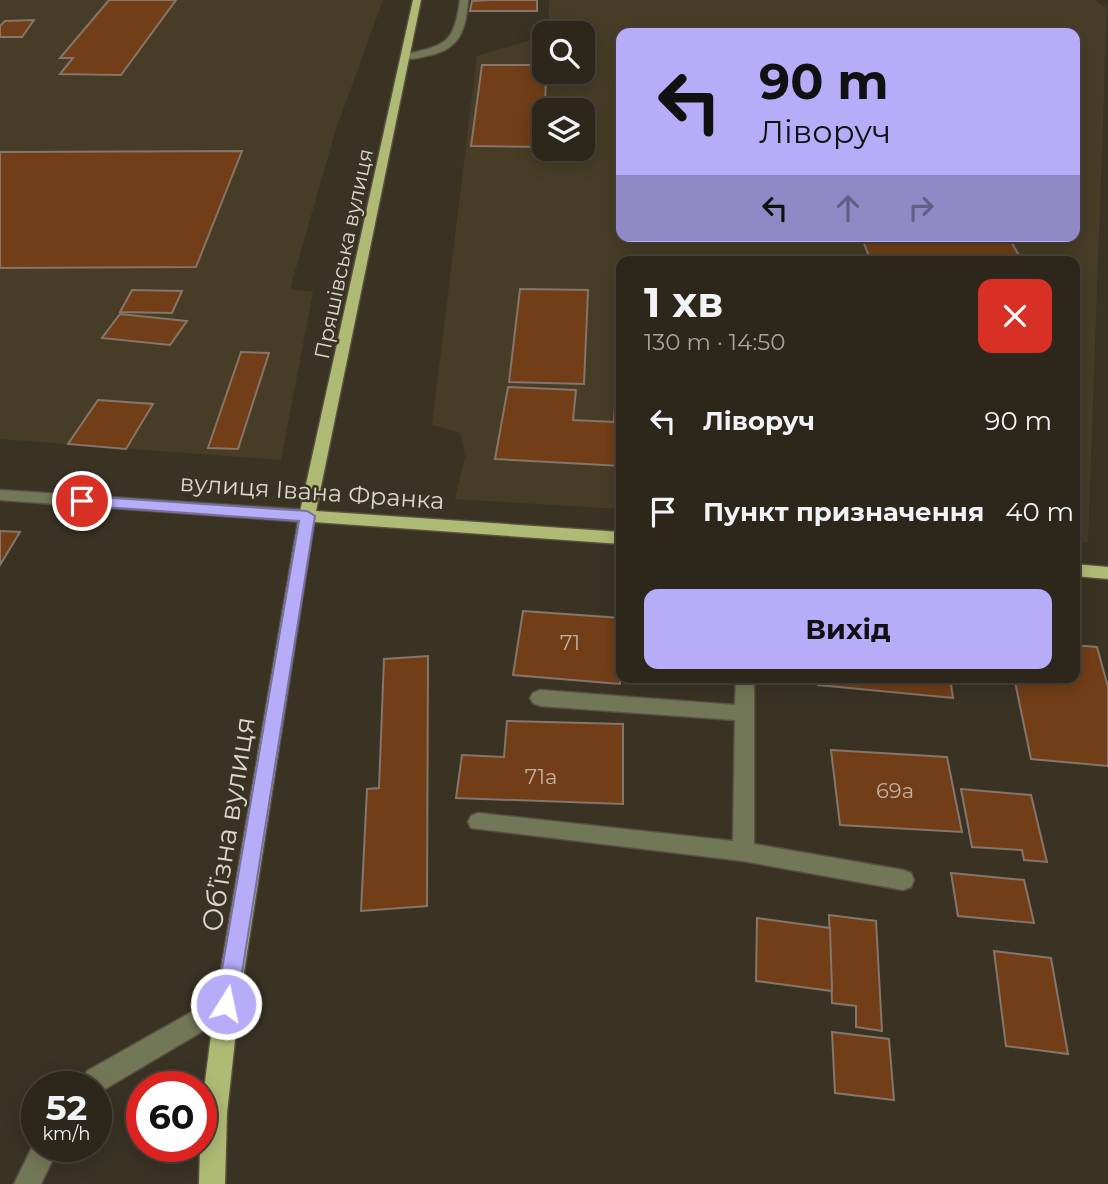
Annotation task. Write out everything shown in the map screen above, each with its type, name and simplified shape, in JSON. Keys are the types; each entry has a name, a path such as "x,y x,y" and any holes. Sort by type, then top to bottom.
{"main road":[{"name":"Пряшівська вулиця","path":"307,516 417,0"},
{"name":"вулиця Івана Франка","path":"307,516 616,538"},
{"name":"Обʼїзна вулиця","path":"212,1184 214,1113 226,1004 307,516"},
{"path":"1080,571 1108,573"}],"street":[{"path":"405,57 444,50 459,36 464,0"},
{"name":"вулиця Івана Франка","path":"0,495 307,516"},
{"path":"743,852 745,683"},
{"path":"540,698 744,712"},
{"path":"478,822 743,852 903,880"},
{"path":"111,1071 226,1004"},
{"path":"27,1184 38,1162"}],"shaded area":[{"path":"0,0 383,0 336,129 290,289 313,292 281,460 0,439"},
{"path":"549,0 1094,0 1107,8 1088,543 1080,542 1080,256 616,256 616,509 455,499 465,457 461,433 432,425 477,56 532,40 532,84 595,84 595,21 549,21"}],"building":[{"path":"109,0 176,0 121,75 60,74 73,58 60,58"},
{"path":"537,0 537,11 470,11 472,1"},
{"path":"34,20 22,37 0,37 0,26 5,21"},
{"path":"482,65 532,65 532,84 546,84 545,98 532,98 532,147 471,146"},
{"path":"242,151 196,267 0,268 0,152"},
{"path":"863,242 1011,242 1019,256 869,256"},
{"path":"520,289 588,290 584,384 509,382"},
{"path":"132,290 182,291 172,313 120,312"},
{"path":"120,314 187,321 170,345 102,338"},
{"path":"241,352 269,353 238,449 208,448"},
{"path":"508,387 576,390 573,420 614,422 616,405 616,466 495,459"},
{"path":"98,400 153,404 126,449 68,444"},
{"path":"0,531 20,532 0,565"},
{"path":"523,611 616,618 616,683 620,684 513,675"},
{"path":"1080,646 1097,647 1108,687 1108,766 1031,759 1015,683 1080,683"},
{"path":"428,656 427,906 361,911 367,789 379,788 384,659"},
{"path":"951,683 953,698 818,685"},
{"path":"507,721 623,724 623,804 456,798 462,755 504,757"},
{"path":"831,750 947,757 962,832 840,825"},
{"path":"961,789 1031,795 1047,862 1024,860 1022,850 972,847"},
{"path":"951,873 1024,880 1034,923 958,916"},
{"path":"829,915 876,921 882,1031 856,1027 856,1006 832,1003"},
{"path":"757,918 830,928 832,991 756,981"},
{"path":"994,951 1051,958 1068,1054 1006,1046"},
{"path":"832,1032 889,1039 894,1100 835,1093"}],"route":[{"path":"82,501 307,516 226,1004"}]}
